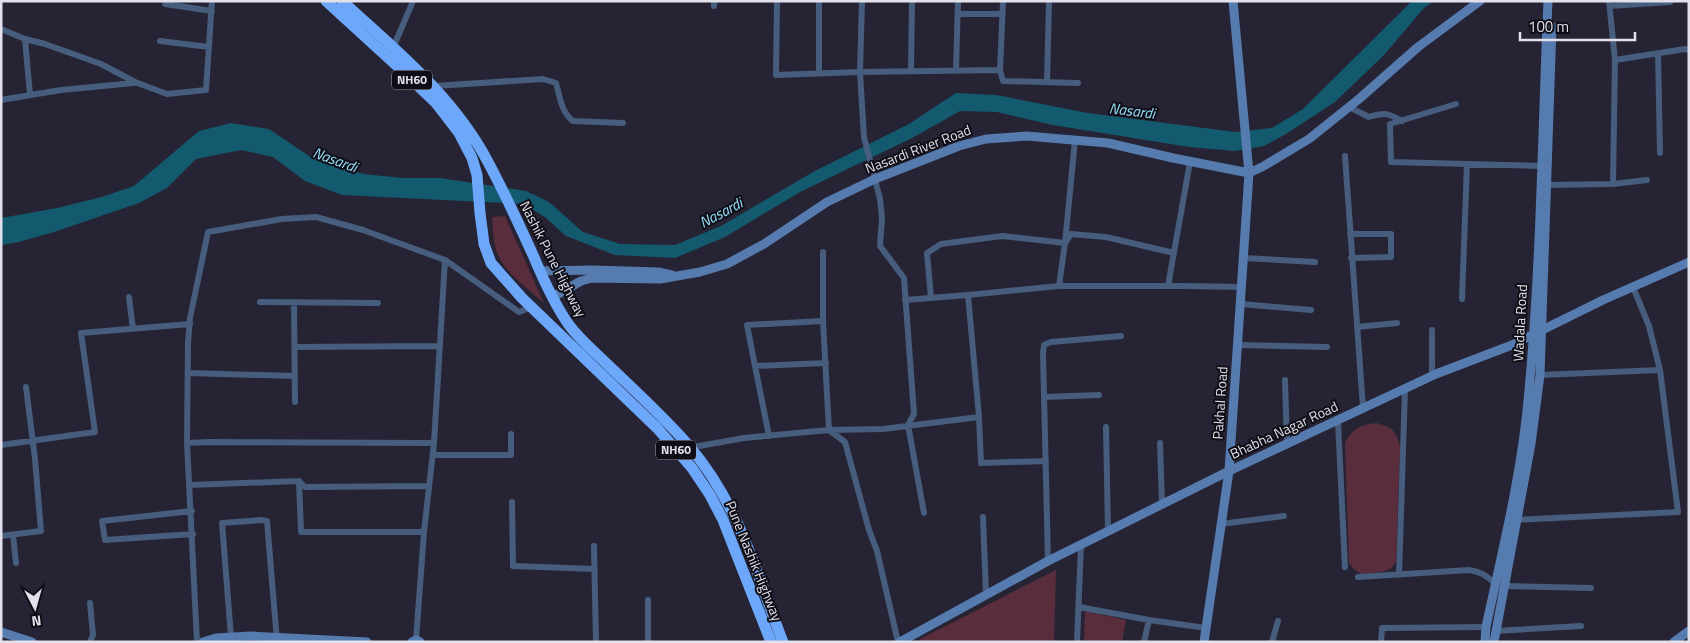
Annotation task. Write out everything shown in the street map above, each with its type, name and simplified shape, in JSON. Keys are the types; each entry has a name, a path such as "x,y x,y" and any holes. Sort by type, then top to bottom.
{"highway":[{"name":"Nashik Pune Highway","path":"326,1 432,86 468,129 488,161 540,271 568,324 583,342 656,411 690,447 722,492 740,527 783,642"},
{"name":"Nashik Pune Highway","path":"342,1 436,103 460,132 472,158 477,175 484,244 491,264 522,298"},
{"name":"Pune Nashik Highway","path":"522,298 657,428 692,468 710,495 723,520 771,642"}],"street":[{"path":"1,29 25,39 101,64 135,82 167,94 206,90 212,1"},
{"path":"390,52 413,1"},
{"path":"777,1 776,75 1000,70"},
{"path":"819,1 819,74"},
{"path":"862,1 860,72 864,137 874,174 882,218 880,246 904,278 914,414 908,426 924,513"},
{"path":"911,71 912,1"},
{"path":"956,70 958,1"},
{"path":"1003,1 1000,70 1003,81 1078,83"},
{"path":"1048,82 1049,1"},
{"name":"Pakhal Road","path":"1204,642 1229,471 1249,169 1233,1"},
{"path":"1249,169 1262,168 1309,140 1418,47 1480,1"},
{"name":"Wadala Road","path":"1543,185 1541,166 1548,1"},
{"name":"Wadala Road","path":"1494,642 1500,585 1536,416 1540,376 1538,332 1543,185 1553,1"},
{"path":"1613,184 1616,60 1609,4 1670,2"},
{"path":"165,4 212,11"},
{"path":"958,14 1002,14"},
{"path":"25,39 30,95"},
{"path":"160,41 209,47"},
{"path":"1616,60 1685,49 1689,50"},
{"path":"1658,53 1660,153"},
{"path":"432,86 543,79 556,83 564,111 573,121 623,123"},
{"path":"1,100 60,90 135,82"},
{"path":"1456,104 1390,124 1391,162 1541,166"},
{"path":"1349,107 1369,117 1383,113 1402,120"},
{"name":"Nasardi River Road","path":"553,297 581,281 592,278 660,279 715,268 738,260 874,174 986,139 1027,136 1108,143 1190,162 1249,169"},
{"path":"1060,286 1075,140"},
{"path":"1345,156 1363,408"},
{"path":"1168,286 1190,162"},
{"path":"1462,299 1467,164"},
{"path":"1543,185 1613,184 1647,180"},
{"path":"197,642 188,443 188,343 208,232 263,222 316,217 362,230 445,260 519,312 532,307"},
{"path":"1065,242 1071,234 1106,237 1174,253"},
{"path":"1350,234 1391,234 1392,257 1351,258"},
{"path":"931,298 927,253 941,244 1002,236 1065,242"},
{"path":"823,252 823,321 829,430"},
{"path":"1244,258 1315,262"},
{"path":"416,641 424,532 434,443 445,260"},
{"name":"Bhabha Nagar Road","path":"899,642 1048,561 1229,471 1432,376 1512,345 1633,286 1689,262"},
{"path":"540,271 658,272 677,276"},
{"path":"906,300 1060,286 1242,287"},
{"path":"1513,520 1678,512 1660,370 1649,326 1633,286"},
{"path":"968,295 979,417 981,463 1046,461"},
{"path":"128,297 133,329"},
{"path":"260,302 378,303"},
{"path":"294,303 296,402"},
{"path":"1241,304 1311,310"},
{"path":"769,436 747,324 823,321"},
{"path":"1,445 95,432 81,333 190,324"},
{"path":"1357,327 1397,324"},
{"path":"1432,330 1432,376"},
{"name":"Wadala Road","path":"1513,520 1538,332"},
{"path":"1048,561 1044,345 1050,342 1121,336"},
{"path":"1238,345 1327,347"},
{"path":"295,347 440,346"},
{"path":"755,366 826,363"},
{"path":"1540,376 1660,370"},
{"path":"188,373 295,376"},
{"path":"1285,380 1287,444"},
{"path":"1,536 41,532 26,387"},
{"path":"1399,575 1405,389"},
{"path":"1044,398 1099,395"},
{"path":"678,452 690,447 744,438 829,430 883,429 979,417"},
{"path":"1338,421 1345,567"},
{"path":"1106,427 1108,531"},
{"path":"829,430 845,442 869,530 877,552 899,642"},
{"path":"433,455 511,455 511,434"},
{"path":"188,443 434,443"},
{"path":"1160,444 1162,504"},
{"path":"190,485 299,481 305,487 429,486"},
{"path":"299,481 301,532 424,532"},
{"path":"512,502 512,566 595,568"},
{"path":"192,511 102,521 105,540 193,534"},
{"path":"1221,524 1284,516"},
{"path":"983,517 986,595"},
{"path":"231,637 222,523 261,520 267,521 277,639"},
{"path":"13,535 16,563"},
{"path":"1077,642 1081,545"},
{"path":"594,546 596,642"},
{"path":"1358,577 1469,570 1488,576 1500,585 1590,588"},
{"name":"Wadala Road","path":"1484,642 1486,627 1500,585"},
{"path":"648,600 648,642"},
{"path":"90,603 93,635 90,642"},
{"path":"1079,607 1206,628"},
{"path":"1144,642 1149,620"},
{"path":"1272,642 1278,621"},
{"path":"1496,631 1581,626"},
{"path":"1382,642 1382,628 1486,627"},
{"path":"1,632 32,642"},
{"path":"1674,642 1689,632"},
{"path":"203,642 231,637 367,642"}],"shaded area":[{"path":"505,216 544,303 513,276 497,253 492,217"},
{"path":"1377,423 1393,430 1400,446 1396,562 1390,569 1362,574 1349,563 1345,443 1358,428"},
{"path":"1056,570 1054,642 920,642 920,639"},
{"path":"1085,611 1126,620 1122,642 1084,642"}],"water":[{"path":"1412,1 1434,1 1424,8 1384,55 1335,102 1264,146 1235,151 1189,147 1053,125 997,112 960,111 914,137 800,192 725,237 675,258 615,255 566,236 545,217 524,204 342,195 305,181 273,157 241,150 196,159 167,188 139,203 54,232 1,245 1,218 57,208 102,197 134,186 199,131 231,123 269,129 312,158 363,174 403,178 440,178 526,191 549,202 583,232 620,244 675,245 721,226 813,172 909,124 956,93 996,95 1088,113 1235,132 1272,128 1303,109"}],"water label":[{"name":"Nasardi","path":"1132,111"},
{"name":"Nasardi","path":"335,160"},
{"name":"Nasardi","path":"721,213"}]}
